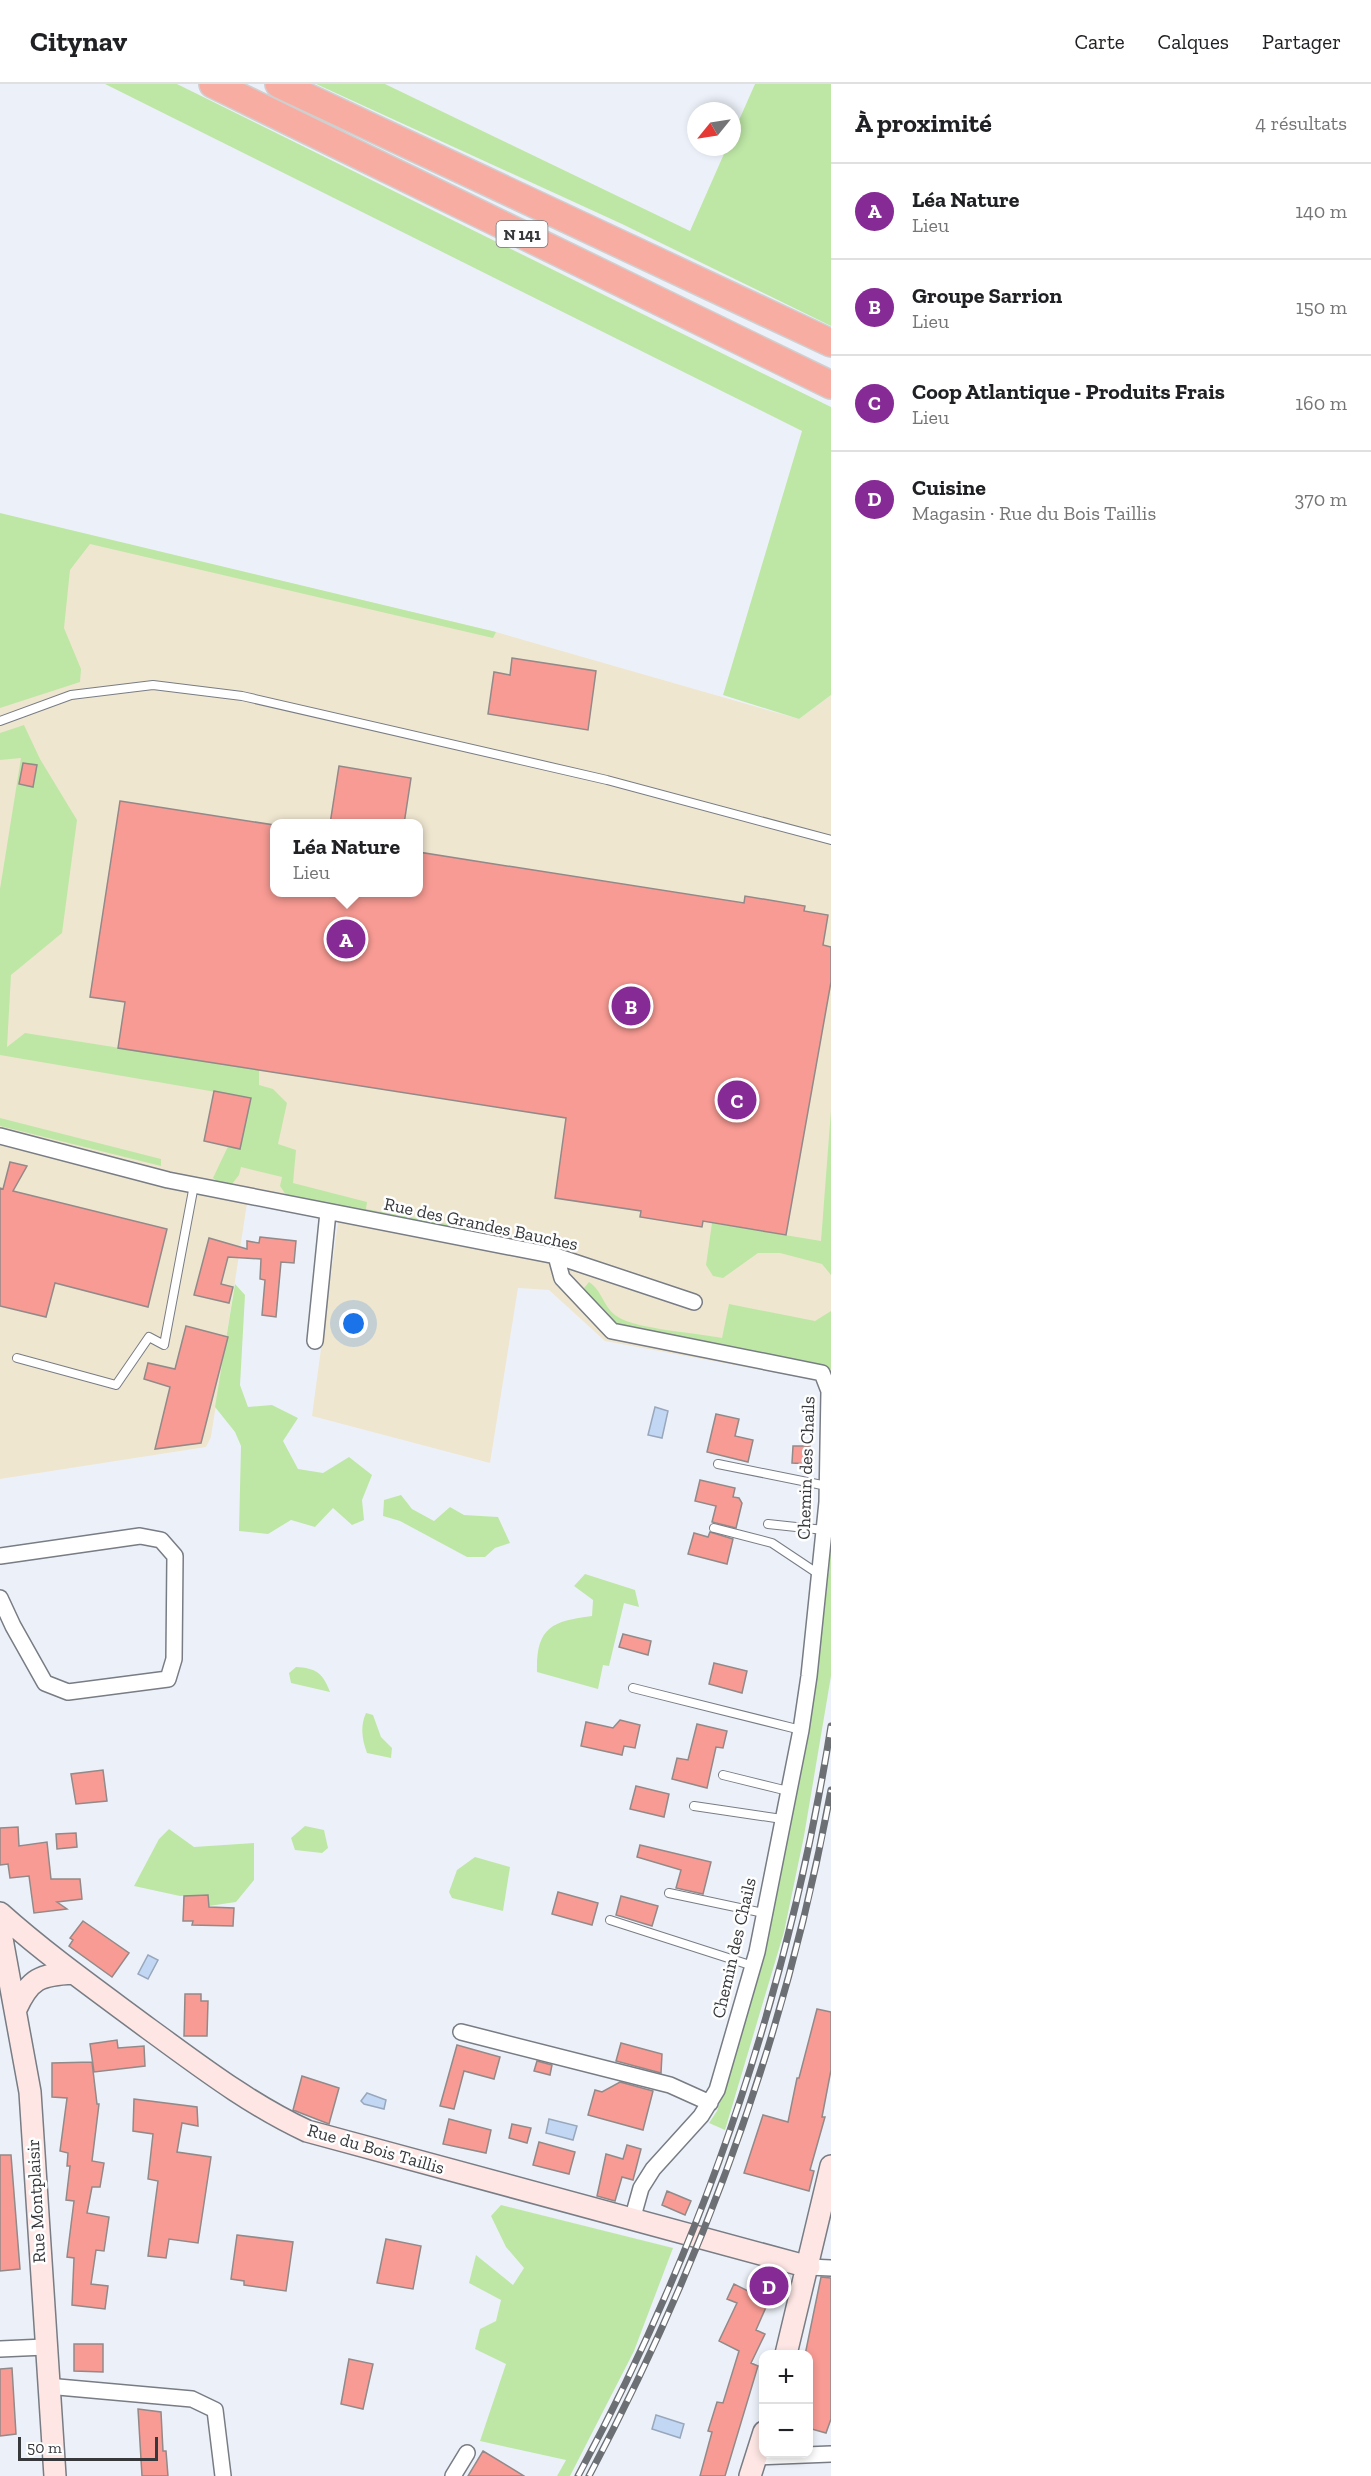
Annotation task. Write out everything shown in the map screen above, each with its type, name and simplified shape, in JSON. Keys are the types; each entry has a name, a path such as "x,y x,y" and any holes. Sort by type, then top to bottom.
{"highway":[{"name":"N 141","path":"213,84 831,385"},
{"name":"N 141","path":"279,84 831,343"}],"street":[{"name":"Rue des Grandes Bauches","path":"0,1136 195,1185 556,1256 694,1302"},
{"path":"315,1341 328,1212"},
{"name":"Chemin des Chails","path":"556,1256 562,1278 612,1331 822,1373 829,1391 824,1530 801,1730 753,1966 726,2062 710,2103 653,2169 641,2188 632,2220"},
{"path":"0,1556 140,1536 161,1540 175,1556 174,1659 168,1679 68,1692 45,1683 0,1598"},
{"name":"Rue du Bois Taillis","path":"0,1913 36,1946 230,2088 271,2114 307,2131 809,2267"},
{"name":"Rue Montplaisir","path":"0,1928 30,2092 47,2386 55,2476"},
{"path":"10,1978 17,1962 27,1949 36,1946"},
{"path":"16,2009 31,1984 40,1977 73,1973"},
{"path":"461,2031 670,2085 710,2103"},
{"path":"787,2350 809,2267 831,2166"},
{"path":"809,2267 831,2268"},
{"path":"0,2349 45,2347"},
{"path":"47,2386 192,2399 215,2410 222,2476"},
{"path":"759,2448 753,2467 831,2454"},
{"path":"453,2476 467,2453"}],"lane":[{"path":"0,721 71,695 153,685 242,696 607,780 831,840"},
{"path":"17,1358 116,1385 149,1337 164,1345 195,1185"},
{"path":"718,1464 827,1486"},
{"path":"768,1524 824,1530"},
{"path":"714,1528 772,1544 820,1575"},
{"path":"633,1688 801,1730"},
{"path":"723,1775 788,1791"},
{"path":"694,1806 782,1819"},
{"path":"669,1893 764,1913"},
{"path":"610,1920 753,1966"}],"shaded area":[{"path":"0,514 496,632 799,719 831,695 831,1383 605,1341 549,1290 518,1288 490,1463 312,1416 339,1214 248,1197 211,1437 206,1447 0,1479"}],"green space":[{"path":"105,84 177,84 831,407 831,695 799,719 723,695 802,431"},
{"path":"316,84 385,84 690,231 723,156 741,156 741,116 755,84 831,84 831,326 622,224"},
{"path":"0,513 496,632 493,638 90,544 70,570 64,628 81,669 80,682 0,708"},
{"path":"24,725 40,759 77,820 62,933 11,975 7,1047 25,1033 259,1070 259,1085 273,1089 287,1103 278,1144 296,1150 293,1183 367,1202 366,1209 475,1229 489,1219 485,1229 469,1233 286,1195 280,1186 282,1177 241,1167 239,1175 232,1184 221,1185 213,1178 251,1098 0,1055 0,889 21,758 0,760 0,733"},
{"path":"831,1110 831,1275 822,1264 780,1253 758,1253 723,1278 713,1276 706,1265 712,1223 821,1241"},
{"path":"0,1118 161,1159 161,1166 0,1126"},
{"path":"589,1282 613,1313 627,1321 653,1328 722,1338 729,1304 815,1321 831,1311 831,1369 621,1326 602,1316 584,1288"},
{"path":"235,1284 245,1295 240,1385 248,1407 272,1405 298,1418 283,1441 298,1469 323,1473 349,1457 372,1475 362,1500 364,1520 352,1525 333,1508 315,1527 291,1520 268,1534 239,1531 241,1446 235,1432 215,1407"},
{"path":"401,1495 412,1509 434,1521 450,1507 464,1515 498,1517 510,1543 495,1548 485,1557 467,1557 400,1521 383,1516 384,1500"},
{"path":"831,1546 831,1676 804,1836 784,1932 725,2130 709,2123 717,2111 733,2059 791,1804 815,1676"},
{"path":"585,1574 635,1590 639,1607 624,1603 609,1666 603,1665 598,1689 537,1672 539,1645 549,1629 556,1624 592,1616 593,1600 574,1586"},
{"path":"296,1667 314,1670 325,1680 330,1692 291,1683 289,1673"},
{"path":"366,1713 373,1715 381,1737 392,1748 391,1758 367,1753 362,1733"},
{"path":"305,1826 324,1830 328,1848 322,1853 295,1850 291,1838"},
{"path":"169,1829 194,1847 254,1843 254,1880 236,1902 209,1906 208,1895 180,1896 134,1886 159,1839"},
{"path":"475,1857 510,1867 503,1911 452,1898 449,1892 457,1870"},
{"path":"501,2205 673,2248 634,2351 570,2476 557,2476 566,2460 480,2441 506,2364 475,2349 480,2329 496,2321 501,2300 469,2283 476,2255 513,2285 524,2268 506,2247 491,2216"}],"water":[{"path":"655,1407 668,1411 662,1438 648,1435"},
{"path":"148,1955 158,1960 148,1979 138,1974"},
{"path":"367,2093 386,2100 384,2109 364,2104 361,2101"},
{"path":"549,2119 577,2126 573,2140 546,2133"},
{"path":"656,2415 684,2424 680,2438 652,2429"}],"building":[{"path":"512,658 596,671 588,730 488,714 494,672 510,675"},
{"path":"23,763 37,765 33,787 19,784"},
{"path":"339,766 411,778 405,819 331,819"},
{"path":"120,801 270,824 270,897 423,897 423,853 744,903 745,896 805,906 804,911 828,915 823,945 831,947 831,982 786,1235 703,1221 702,1227 640,1217 641,1211 555,1198 566,1118 118,1048 125,1002 90,997"},
{"path":"214,1091 251,1098 240,1149 204,1141"},
{"path":"10,1162 27,1166 13,1191 167,1229 148,1307 55,1283 46,1317 0,1306 0,1188 3,1189"},
{"path":"260,1237 296,1241 294,1263 281,1262 276,1317 262,1315 265,1280 260,1279 261,1259 228,1257 221,1284 233,1287 229,1303 194,1295 209,1238 247,1249 247,1241 259,1243"},
{"path":"186,1326 228,1337 201,1443 155,1449 170,1387 144,1379 148,1363 175,1369"},
{"path":"716,1414 739,1419 735,1436 753,1440 748,1462 707,1452"},
{"path":"793,1446 810,1446 810,1464 792,1463"},
{"path":"700,1480 735,1488 733,1497 739,1498 742,1503 736,1528 712,1522 716,1506 695,1501"},
{"path":"710,1532 733,1539 727,1564 688,1554 694,1533 708,1537"},
{"path":"623,1634 651,1641 648,1655 619,1647"},
{"path":"714,1663 747,1671 742,1693 709,1684"},
{"path":"620,1720 640,1725 635,1748 624,1746 622,1755 581,1746 586,1722 613,1728"},
{"path":"697,1724 727,1731 723,1748 716,1747 707,1788 672,1779 677,1758 688,1760"},
{"path":"103,1770 107,1801 76,1804 71,1774"},
{"path":"636,1786 669,1794 664,1817 630,1809"},
{"path":"18,1827 19,1846 47,1842 51,1879 80,1879 82,1899 57,1902 67,1909 34,1913 29,1876 10,1878 8,1864 0,1865 0,1828"},
{"path":"76,1833 77,1847 57,1849 56,1834"},
{"path":"640,1845 711,1862 703,1894 676,1888 681,1870 637,1857"},
{"path":"558,1892 598,1903 592,1925 552,1914"},
{"path":"208,1895 209,1907 234,1908 233,1926 192,1925 193,1921 183,1921 184,1896"},
{"path":"621,1896 658,1906 652,1926 616,1915"},
{"path":"83,1921 129,1953 112,1977 69,1946 73,1940 70,1938"},
{"path":"185,1994 201,1994 201,2001 208,2001 207,2036 184,2036"},
{"path":"817,2009 831,2012 831,2070 822,2117 825,2117 810,2170 814,2171 809,2191 744,2173 763,2115 788,2122 797,2078 799,2078"},
{"path":"117,2040 118,2048 144,2046 145,2066 94,2072 90,2044"},
{"path":"621,2043 662,2054 661,2073 616,2061"},
{"path":"457,2045 500,2057 494,2079 464,2071 454,2109 440,2106"},
{"path":"537,2061 552,2065 550,2075 534,2071"},
{"path":"92,2062 97,2104 99,2104 92,2161 104,2163 100,2187 92,2187 87,2213 109,2217 104,2251 96,2250 91,2284 108,2286 105,2309 72,2305 74,2258 67,2257 74,2201 66,2200 70,2166 67,2166 68,2153 60,2151 67,2098 52,2097 52,2063"},
{"path":"302,2076 339,2088 329,2124 293,2110"},
{"path":"620,2082 653,2091 643,2130 588,2115 595,2090 602,2092"},
{"path":"134,2099 197,2107 198,2126 182,2123 177,2152 211,2157 198,2243 169,2239 166,2258 148,2256 158,2181 148,2179 153,2134 133,2131"},
{"path":"449,2119 491,2130 486,2153 443,2144"},
{"path":"512,2124 531,2128 527,2143 509,2138"},
{"path":"539,2142 575,2152 569,2174 533,2165"},
{"path":"627,2145 641,2149 633,2180 622,2177 615,2201 597,2196 606,2154 623,2159"},
{"path":"0,2155 11,2155 20,2269 0,2271"},
{"path":"667,2191 691,2201 685,2215 662,2205"},
{"path":"237,2235 293,2242 286,2291 244,2285 244,2281 231,2279"},
{"path":"386,2239 421,2246 413,2289 377,2283"},
{"path":"757,2272 777,2282 756,2330 765,2334 751,2363 758,2366 725,2476 700,2476 712,2432 708,2431 717,2402 723,2403 739,2351 719,2341 737,2303 727,2299 734,2284 748,2291"},
{"path":"821,2277 831,2278 831,2419 826,2433 813,2429 813,2350 806,2350"},
{"path":"74,2344 103,2344 103,2372 74,2371"},
{"path":"349,2359 373,2364 363,2409 341,2404"},
{"path":"12,2368 16,2434 0,2436 0,2369"},
{"path":"138,2409 161,2412 163,2451 166,2451 168,2476 142,2476"},
{"path":"483,2451 524,2476 468,2476"}],"railway":[{"path":"578,2476 665,2297 736,2112 766,2018 791,1922 813,1824 831,1726"},
{"path":"589,2476 669,2312 705,2228 737,2142 791,1968 813,1880 831,1790"}],"place":[{"name":"Léa Nature","path":"346,939"},
{"name":"Groupe Sarrion","path":"631,1006"},
{"name":"Coop Atlantique - Produits Frais","path":"737,1100"},
{"name":"Cuisine","path":"769,2286"}]}
